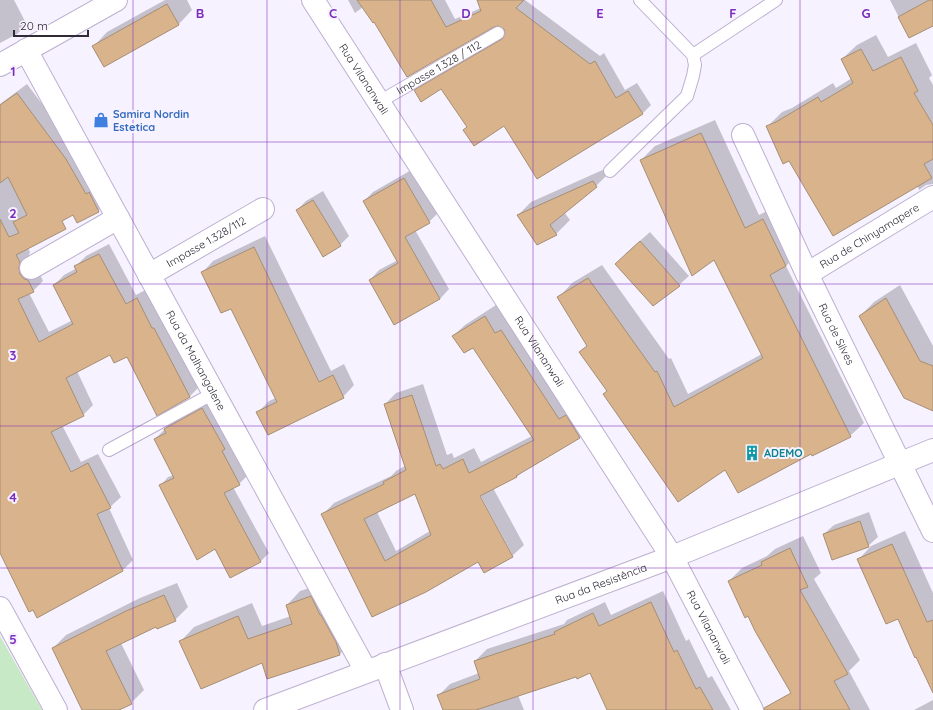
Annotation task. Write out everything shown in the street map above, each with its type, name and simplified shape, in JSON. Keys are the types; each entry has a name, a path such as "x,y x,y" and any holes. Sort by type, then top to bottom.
{"street":[{"path":"0,65 116,0"},
{"name":"Rua Vilananwali","path":"313,0 672,557 752,710"},
{"name":"Rua da Malhangalene","path":"26,50 214,393 375,668 402,710"},
{"name":"Rua de Silves","path":"743,135 806,274 933,531"},
{"name":"Rua de Chinyamapere","path":"806,274 933,197"},
{"name":"Impasse 1.328/112","path":"149,275 263,209"},
{"path":"31,268 118,218"},
{"name":"Rua da Resistência","path":"265,710 672,557 933,450"},
{"path":"0,608 56,710"}],"lane":[{"path":"610,171 687,96 695,65 693,55 640,0"},
{"path":"693,55 776,0"},
{"name":"Impasse 1.328 / 112","path":"379,102 498,32"},
{"path":"108,450 214,393"}],"green space":[{"path":"0,636 42,710 0,710"}],"building":[{"path":"357,0 431,0 446,27 481,11 477,0 524,0 516,8 590,64 595,61 616,98 628,91 643,114 537,179 504,126 474,146 463,130 467,127 441,89 421,102 414,90 502,39 505,33 504,29 498,26 494,27 407,77 374,22 373,23"},
{"path":"929,0 933,0 933,26 909,38 898,17"},
{"path":"167,4 179,25 104,67 92,46"},
{"path":"861,49 873,71 901,57 918,91 914,93 933,125 933,159 924,164 932,178 833,236 789,161 783,164 766,126 776,122 818,97 821,102 853,83 841,59"},
{"path":"17,93 66,159 86,194 89,192 99,212 77,223 73,215 62,221 66,229 16,255 20,262 20,274 24,279 28,280 34,292 18,299 39,342 73,324 53,285 77,272 74,266 99,254 126,304 137,298 190,397 157,416 127,357 114,363 110,355 66,378 84,416 51,432 71,472 88,463 111,508 97,514 123,571 37,618 33,610 29,612 0,553 0,219 9,237 19,233 13,222 27,215 8,177 0,183 0,105"},
{"path":"701,133 745,228 763,219 786,266 770,275 851,437 812,456 811,454 738,493 725,470 678,502 603,394 607,391 579,352 587,346 557,297 588,278 655,372 657,371 674,407 763,358 714,260 692,276 640,160"},
{"path":"404,178 430,223 405,237 440,299 394,325 369,280 398,263 363,201"},
{"path":"593,181 597,187 550,225 557,235 537,245 517,215"},
{"path":"313,200 341,246 323,257 296,210"},
{"path":"640,241 680,286 653,306 615,264"},
{"path":"254,247 319,382 333,375 344,398 268,435 256,412 277,402 231,309 221,313 201,272"},
{"path":"886,298 920,361 933,366 933,411 904,398 859,316"},
{"path":"485,316 495,333 501,330 559,419 566,415 580,438 516,476 517,477 480,496 513,557 484,573 478,562 426,592 372,617 321,514 384,484 383,482 406,470 384,404 412,395 436,466 440,464 443,469 463,459 469,473 534,440 473,348 464,353 452,336","holes":["415,494 431,535 385,561 364,519"]},
{"path":"202,408 225,449 222,451 240,485 224,493 261,562 230,578 215,549 197,560 159,485 174,478 154,439 166,433 164,429"},
{"path":"860,521 869,547 832,560 823,534"},
{"path":"892,544 927,622 933,620 933,693 916,657 915,658 898,619 886,624 857,559"},
{"path":"790,548 808,587 800,590 848,674 834,681 850,710 764,710 764,708 791,693 755,631 748,616 745,618 728,581 762,565 761,562"},
{"path":"164,595 176,621 157,629 156,627 106,651 132,704 119,710 82,710 52,648 126,611"},
{"path":"311,596 336,642 340,655 267,679 262,663 201,689 179,641 238,616 248,639 292,624 286,605"},
{"path":"651,602 674,652 677,650 696,689 700,687 713,710 607,710 590,673 577,679 576,677 476,710 443,710 437,695 480,679 474,661 555,634 554,632 593,613 599,626"}],"place":[{"name":"Samira Nordin Estetica","path":"101,120"},
{"name":"ADEMO","path":"752,453"}]}
